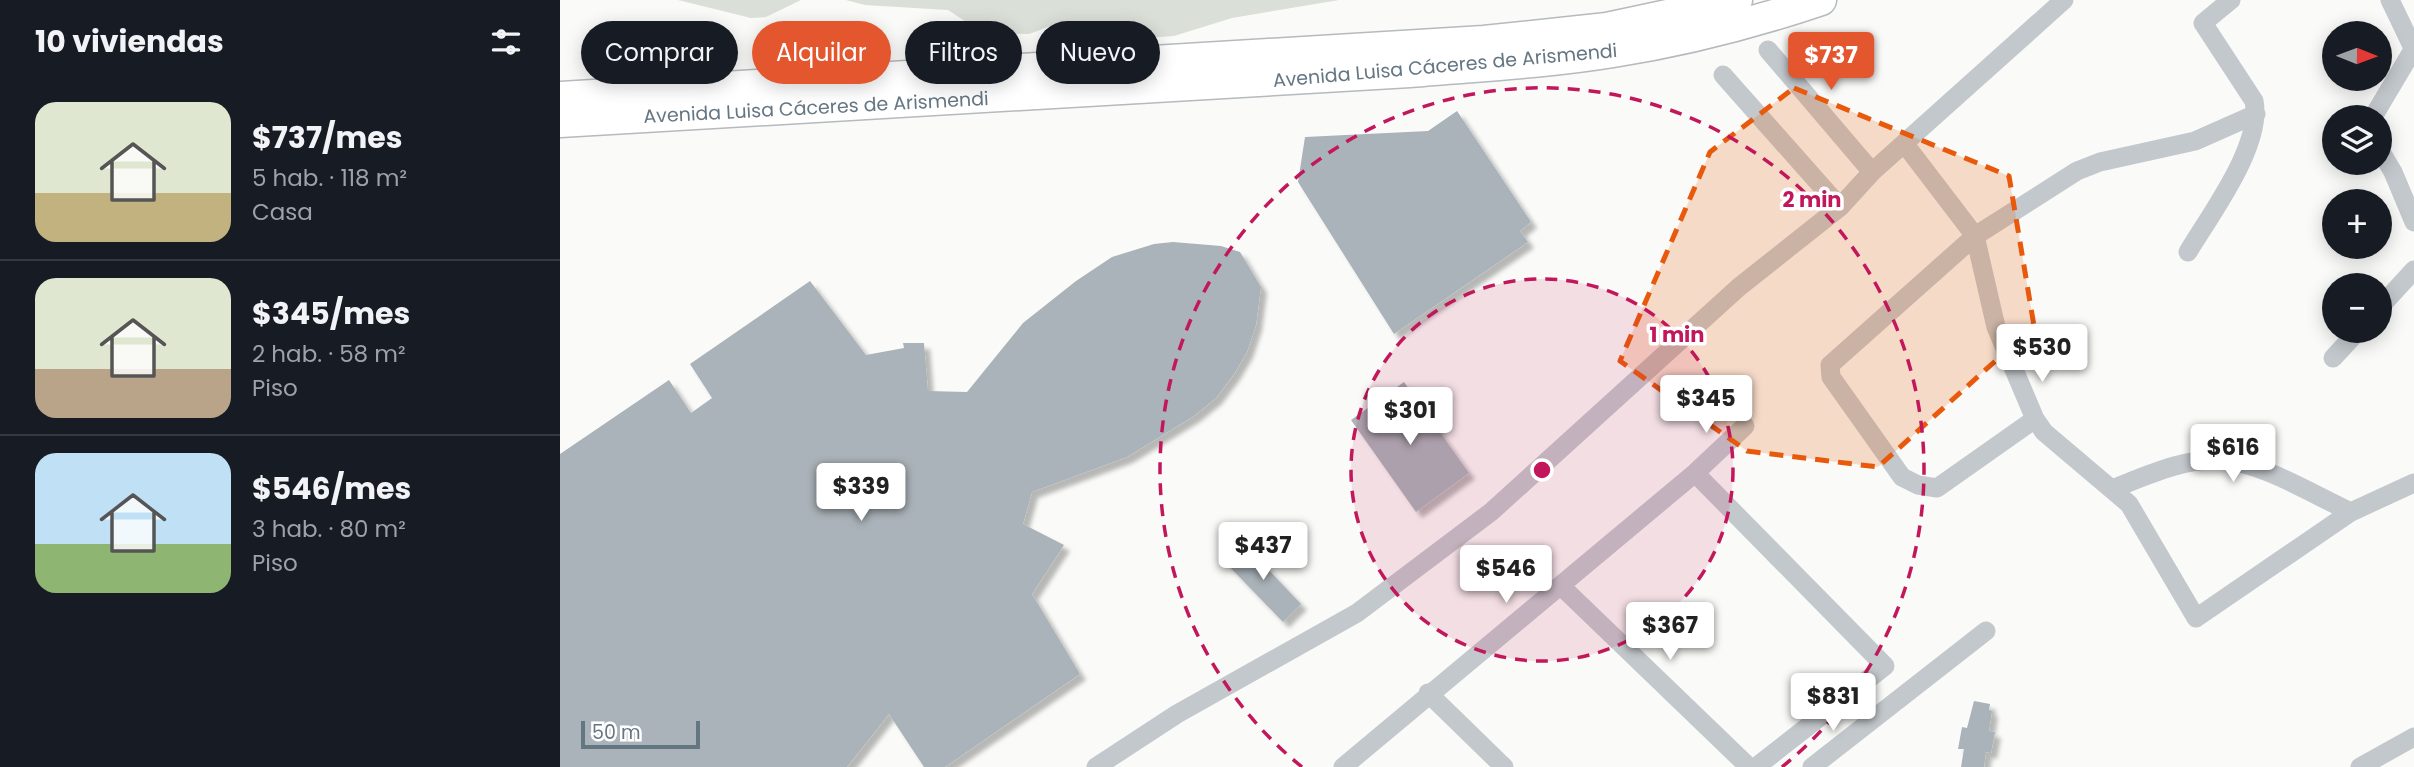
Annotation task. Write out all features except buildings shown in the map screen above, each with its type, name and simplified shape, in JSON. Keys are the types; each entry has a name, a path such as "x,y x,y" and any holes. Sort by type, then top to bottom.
{"main road":[{"name":"Avenida Luisa Cáceres de Arismendi","path":"560,97 1484,41 1607,28 1737,0"},
{"name":"Avenida Luisa Cáceres de Arismendi","path":"560,122 1500,64 1611,53 1772,16 1821,0"}],"street":[{"path":"1096,767 1177,714 1357,613 1491,512 1739,287 1840,207 1872,172 2064,0"},
{"path":"2188,252 2238,167 2256,114 2254,101 2203,23 2231,0"},
{"path":"2380,105 2414,48 2390,0"},
{"path":"1768,50 1872,172"},
{"path":"1723,75 1840,207"},
{"path":"2035,419 1937,488 1918,485 1902,477 1831,377 1830,365 1837,355 1975,236 2077,171 2100,162 2195,141 2256,114"},
{"path":"1904,143 1975,236 1996,327 2035,419 2044,432 2129,504 2196,618 2351,512 2414,483"},
{"path":"2392,170 2414,222"},
{"path":"2392,294 2414,270"},
{"path":"2333,358 2347,343"},
{"path":"1343,767 1428,693 1562,587 1695,473 1745,426"},
{"path":"2112,489 2165,469 2223,460 2269,474 2351,512"},
{"path":"1695,473 1885,666 1756,767"},
{"path":"1562,587 1749,767"},
{"path":"1812,767 1986,631"},
{"path":"1428,693 1504,767"},
{"path":"2360,767 2414,737"}],"highlighted area":[{"path":"1794,88 2009,176 2034,326 1878,467 1747,451 1620,361 1710,152"}],"shaded area":[{"path":"678,0 801,0 766,17 751,18"},
{"path":"846,0 1339,0 1232,18 1174,36 1160,37 1160,21 1036,21 1036,31 1022,34 1022,21 965,21 948,10 865,5"}]}
